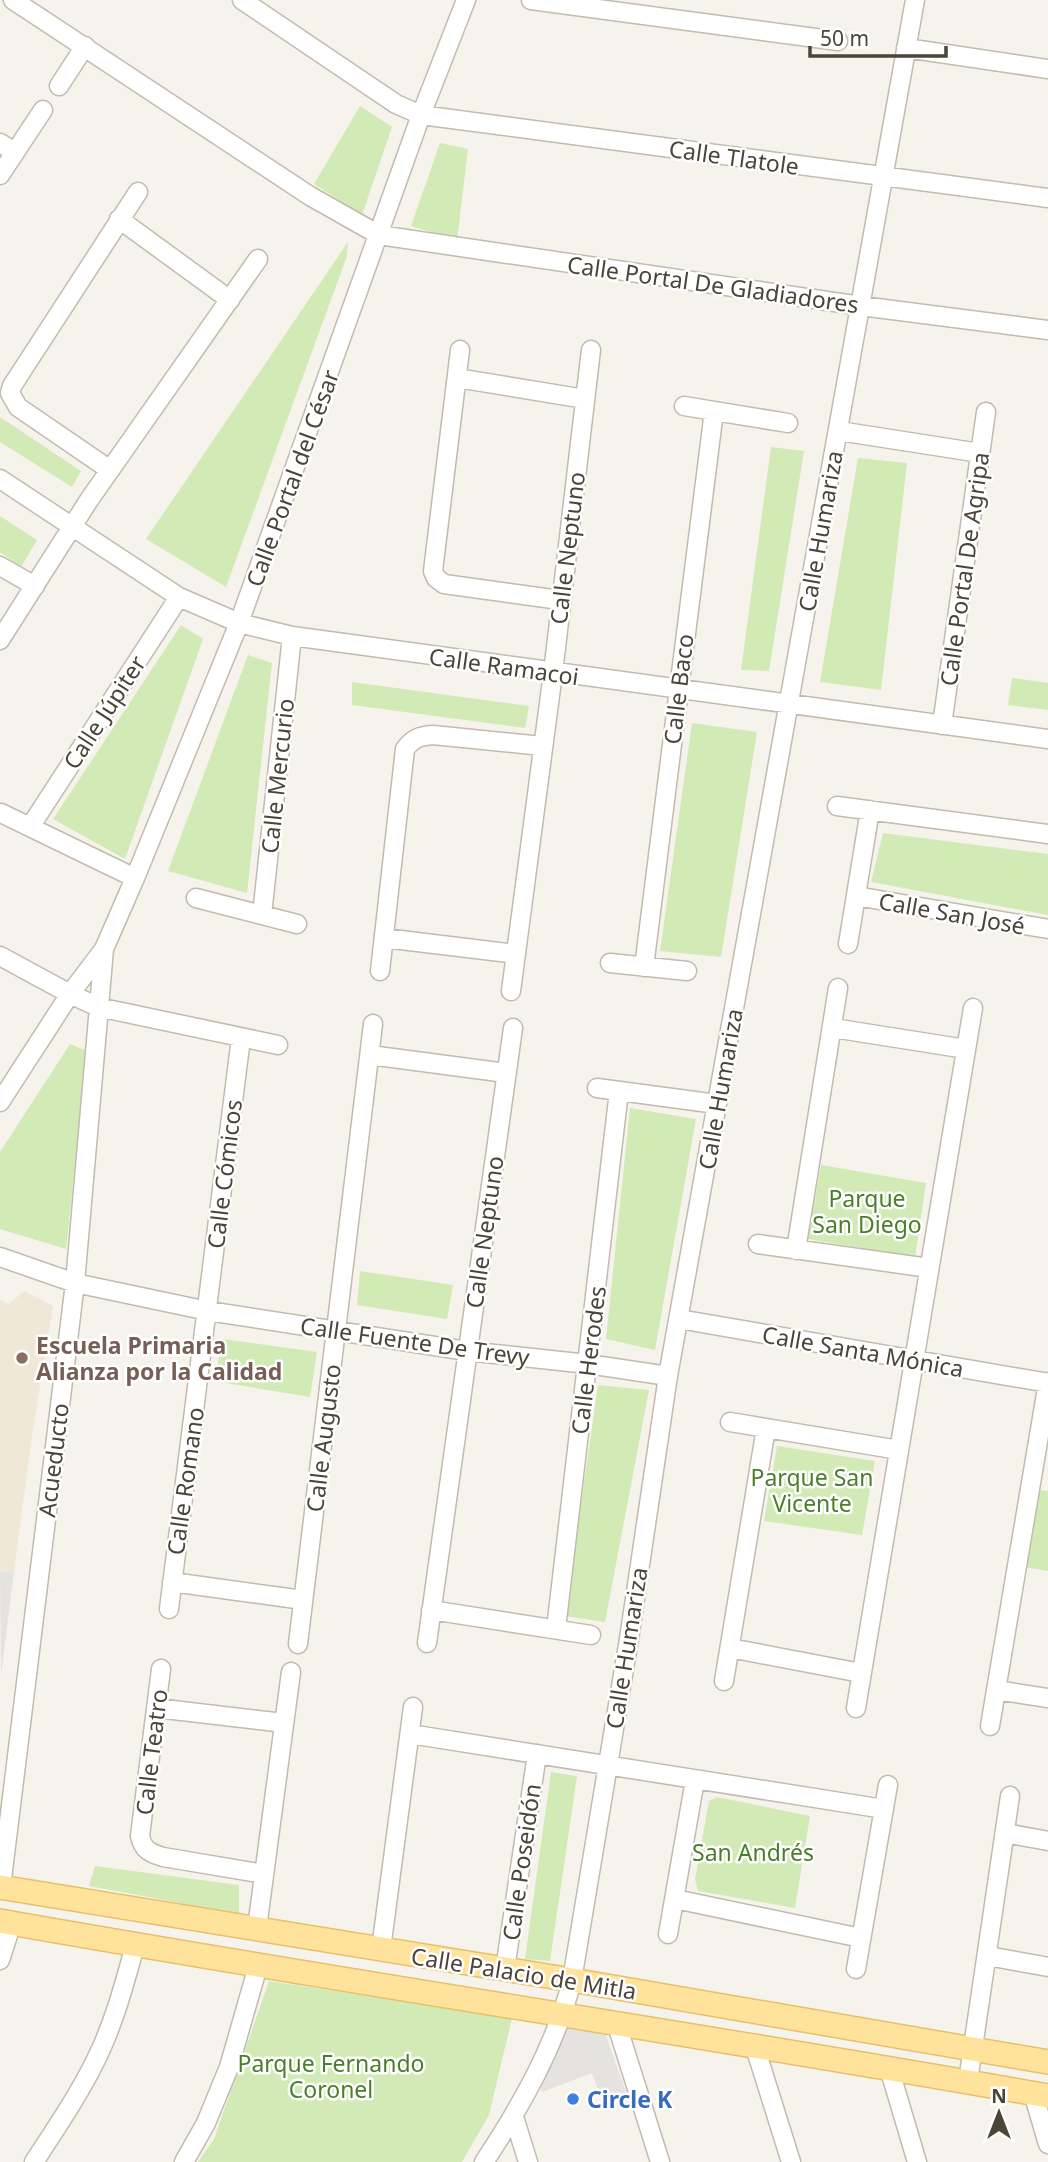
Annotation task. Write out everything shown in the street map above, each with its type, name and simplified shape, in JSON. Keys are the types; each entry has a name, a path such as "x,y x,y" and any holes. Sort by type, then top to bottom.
{"main road":[{"name":"Calle Palacio de Mitla","path":"0,1887 572,1980 1048,2062"},
{"name":"Calle Palacio de Mitla","path":"6,1922 135,1946 754,2044 1040,2094"}],"street":[{"path":"13,0 310,196 379,235"},
{"name":"Calle Tlatole","path":"242,0 396,104 421,115 1048,198"},
{"name":"Calle Portal del César","path":"104,949 239,623 421,115 466,0"},
{"path":"531,0 838,41"},
{"name":"Calle Humariza","path":"484,2162 514,2117 563,2014 572,1980 631,1626 668,1376 915,0"},
{"path":"59,86 85,46"},
{"path":"906,48 1048,69"},
{"path":"0,175 8,147 43,110"},
{"path":"110,470 18,407 10,393 138,192"},
{"path":"119,219 230,300"},
{"name":"Calle Portal De Gladiadores","path":"379,235 861,306 1048,330"},
{"path":"0,640 110,470 258,259"},
{"path":"460,350 432,563 436,578 444,584 560,600"},
{"name":"Calle Neptuno","path":"511,991 553,673 591,350"},
{"path":"457,378 585,399"},
{"path":"684,406 788,423"},
{"name":"Calle Baco","path":"644,967 714,411"},
{"name":"Calle Portal De Agripa","path":"942,725 986,412"},
{"path":"839,431 980,453"},
{"name":"Calle Ramacoi","path":"0,479 179,597 239,623 292,636 1048,739"},
{"path":"0,566 35,586"},
{"name":"Calle Júpiter","path":"30,827 179,597"},
{"name":"Calle Mercurio","path":"262,915 292,636"},
{"path":"380,971 405,749 412,740 433,735 542,747"},
{"path":"837,806 1048,834"},
{"name":"Calle San José","path":"848,944 870,810"},
{"path":"1,813 135,878"},
{"name":"Calle San José","path":"856,897 1048,929"},
{"path":"196,898 297,924"},
{"path":"384,938 516,954"},
{"path":"0,1101 70,994 104,949"},
{"name":"Acueducto","path":"0,1887 75,1283 104,949"},
{"path":"0,956 98,1007 278,1045"},
{"path":"610,963 687,971"},
{"path":"796,1250 838,988"},
{"path":"856,1708 973,1008"},
{"name":"Calle Augusto","path":"298,1644 373,1024"},
{"name":"Calle Neptuno","path":"426,1643 513,1028"},
{"path":"833,1028 966,1049"},
{"name":"Calle Cómicos","path":"208,1311 241,1038"},
{"path":"370,1055 506,1073"},
{"path":"597,1088 718,1104"},
{"name":"Calle Herodes","path":"556,1629 619,1091"},
{"path":"758,1244 929,1268"},
{"name":"Calle Fuente De Trevy","path":"0,1257 75,1283 208,1311 467,1351 668,1376"},
{"name":"Calle Romano","path":"169,1609 208,1311"},
{"name":"Calle Santa Mónica","path":"679,1319 1048,1383"},
{"path":"990,1726 1041,1471 1048,1383"},
{"path":"730,1422 899,1450"},
{"path":"724,1681 766,1428"},
{"path":"172,1583 303,1600"},
{"path":"431,1610 591,1635"},
{"path":"730,1648 861,1672"},
{"name":"Calle Teatro","path":"161,1669 140,1836 142,1846 150,1853 264,1874"},
{"path":"257,1928 291,1672"},
{"path":"996,1690 1048,1698"},
{"path":"381,1949 413,1707"},
{"path":"156,1708 284,1723"},
{"path":"410,1734 884,1809"},
{"name":"Calle Poseidón","path":"505,1969 537,1754"},
{"path":"668,1934 695,1780"},
{"path":"856,1969 888,1785"},
{"path":"968,2081 1010,1796"},
{"path":"1005,1833 1048,1841"},
{"path":"675,1899 861,1938"},
{"path":"0,1960 6,1922"},
{"path":"34,2162 83,2085 101,2049 117,2009 135,1946"},
{"path":"988,1956 1048,1967"},
{"path":"184,2162 206,2123 229,2067 258,1966"},
{"path":"616,2022 660,2162"},
{"path":"754,2044 791,2162"},
{"path":"889,2068 917,2162"},
{"path":"1040,2094 1048,2144"},
{"path":"514,2117 528,2162"}],"shaded area":[{"name":"Escuela Primaria Alianza por la Calidad","path":"25,1291 53,1306 14,1571 0,1572 0,1300 8,1304"},
{"path":"14,1571 1,1676 0,1572"},
{"path":"567,2028 605,2033 627,2095 604,2106 592,2073 542,2092 540,2086"}],"green space":[{"path":"360,106 392,127 362,215 314,184"},
{"path":"440,143 468,149 457,240 411,226"},
{"path":"348,242 347,256 226,587 146,539"},
{"path":"0,417 81,471 72,487 0,442"},
{"path":"771,447 804,451 769,671 741,670"},
{"path":"858,458 907,463 881,690 820,682"},
{"path":"0,516 37,540 21,567 0,552"},
{"path":"181,625 203,639 125,859 53,819"},
{"path":"248,655 272,663 247,893 168,871"},
{"path":"1012,678 1048,683 1048,710 1008,705"},
{"path":"352,682 529,706 525,728 352,705"},
{"path":"692,723 757,732 721,957 660,951"},
{"path":"883,833 1048,854 1048,915 871,882"},
{"path":"70,1044 87,1051 66,1249 0,1229 0,1152"},
{"path":"630,1108 696,1119 655,1350 606,1339"},
{"name":"Parque San Diego","path":"821,1165 926,1183 915,1257 808,1239"},
{"path":"360,1271 453,1285 447,1319 357,1305"},
{"path":"223,1339 317,1352 310,1397 214,1381"},
{"path":"598,1385 649,1390 605,1622 565,1616"},
{"name":"Parque San Vicente","path":"777,1446 875,1461 862,1535 764,1521"},
{"path":"1040,1490 1048,1491 1048,1571 1025,1567"},
{"path":"551,1772 577,1776 550,1961 525,1959"},
{"name":"San Andrés","path":"717,1797 810,1816 795,1908 698,1891 695,1879 709,1801"},
{"path":"95,1866 239,1885 239,1914 89,1886"},
{"name":"Parque Fernando Coronel","path":"269,1981 512,2018 489,2115 462,2162 198,2162 214,2139"}],"place":[{"name":"Escuela Primaria Alianza por la Calidad","path":"22,1358"},
{"name":"Circle K","path":"573,2099"}]}
